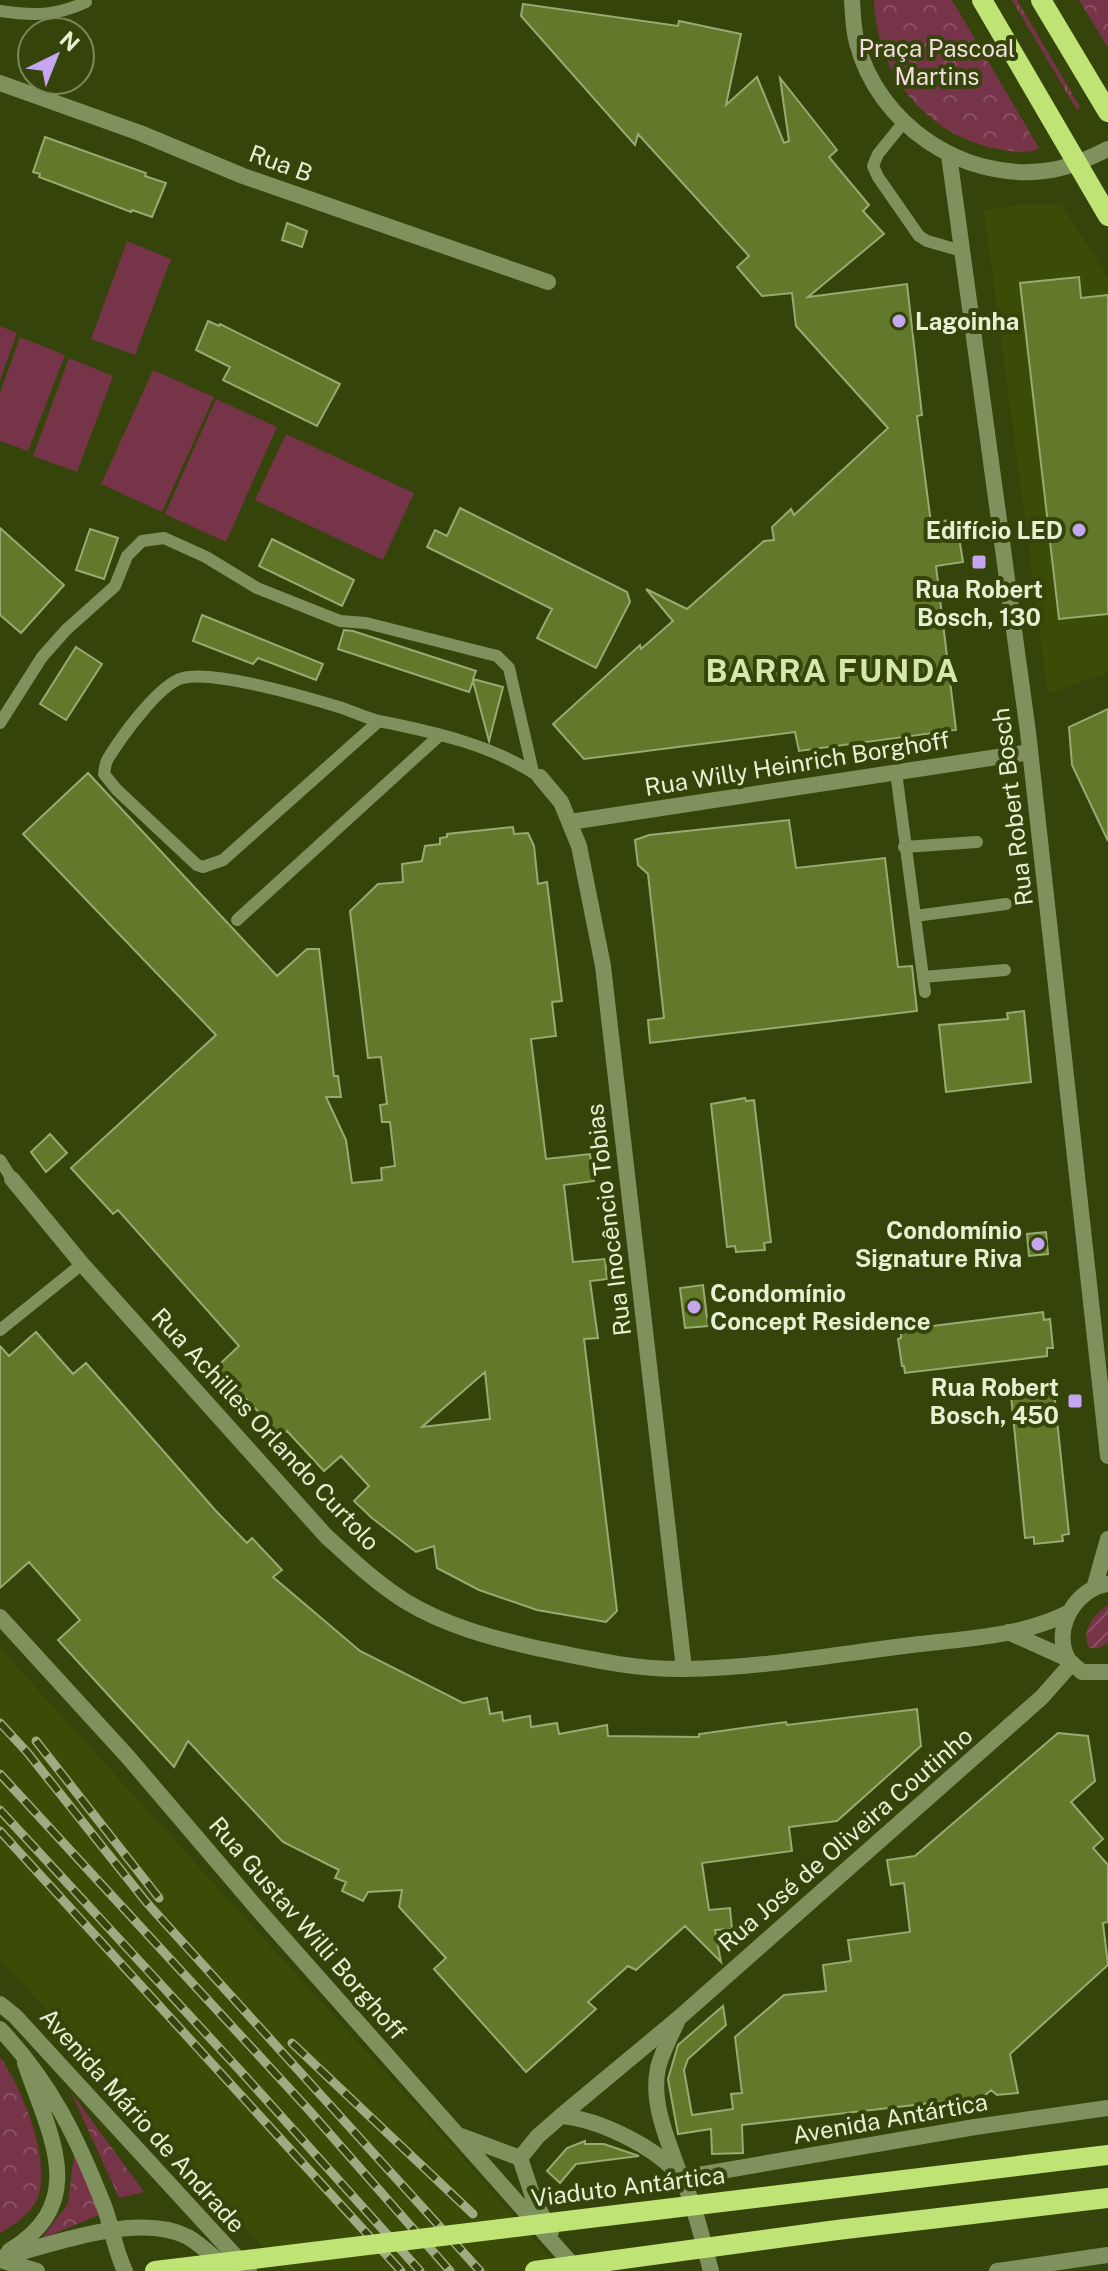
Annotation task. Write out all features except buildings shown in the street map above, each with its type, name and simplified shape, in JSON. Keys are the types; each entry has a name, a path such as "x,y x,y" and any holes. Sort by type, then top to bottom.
{"main road":[{"path":"982,0 1108,216"},
{"path":"1041,0 1108,112"},
{"name":"Viaduto Antártica","path":"155,2271 1108,2155"},
{"path":"535,2271 837,2230 1108,2198"}],"street":[{"path":"852,0 857,43 876,89 904,122 949,155 980,167 1012,172 1045,171 1078,164 1108,149"},
{"name":"Rua B","path":"0,83 140,133 243,176 548,282"},
{"name":"Rua Robert Bosch","path":"949,155 1030,752 1108,1456"},
{"name":"Rua Willy Heinrich Borghoff","path":"570,822 1030,752"},
{"name":"Rua Inocêncio Tobias","path":"537,774 561,802 579,846 603,966 684,1669"},
{"name":"Rua Achilles Orlando Curtolo","path":"12,1179 82,1264 326,1536 361,1568 406,1602 476,1633 618,1664 684,1669 806,1659 1007,1632 1068,1613"},
{"path":"1074,1665 1064,1631 1068,1613 1102,1584 1108,1539"},
{"name":"Rua Gustav Willi Borghoff","path":"0,1617 128,1757 578,2271"},
{"path":"1007,1632 1074,1665 1108,1672"},
{"name":"Rua José de Oliveira Coutinho","path":"561,2116 680,2017 1042,1697 1074,1665"},
{"name":"Avenida Mário de Andrade","path":"0,2004 15,2016 249,2271"},
{"name":"Rua José de Oliveira Coutinho","path":"680,2017 658,2068 656,2089 659,2110 681,2178"},
{"name":"Avenida Mário de Andrade","path":"0,2029 47,2085 64,2114 112,2228 125,2271"},
{"path":"0,2258 26,2241 49,2216 59,2177 45,2123 20,2050"},
{"name":"Avenida Antártica","path":"681,2178 975,2127 1108,2108"},
{"path":"520,2158 538,2136 561,2116 584,2119 632,2140 681,2178 711,2271"},
{"path":"456,2134 520,2158"},
{"path":"520,2158 534,2200 558,2248"},
{"path":"0,2258 112,2228 164,2230 184,2235 230,2271"},
{"path":"997,2271 1108,2255"},
{"path":"0,2258 37,2271"}],"lane":[{"path":"0,11 63,13 86,2"},
{"path":"904,122 878,154 873,166 919,236 962,251"},
{"path":"0,723 42,657 66,630 115,586 127,556 142,541 164,538 206,557 257,588 340,621 366,623 497,656 509,668 537,774"},
{"path":"379,721 223,860 203,867 197,865 117,790 104,774 106,760 154,699 179,678 198,675 232,680 339,707 379,721 407,725 498,754 537,774"},
{"path":"237,920 440,735"},
{"path":"896,772 925,992"},
{"path":"904,847 977,842"},
{"path":"915,916 1006,904"},
{"path":"923,977 1005,970"},
{"path":"0,1160 12,1179"},
{"path":"0,1330 82,1264"}],"shaded area":[{"path":"1018,205 1062,205 1108,278 1108,672 1048,694 984,210"},
{"path":"0,1648 562,2271 285,2271 0,1959"}],"green space":[{"name":"Praça Pascoal Martins","path":"874,0 952,0 1039,148 1030,151 997,149 948,130 927,115 909,96 884,52"},
{"path":"1012,0 1017,0 1080,107 1077,110"},
{"path":"1079,0 1108,0 1108,48"},
{"path":"127,241 171,259 135,355 91,339"},
{"path":"0,326 17,333 0,380"},
{"path":"20,337 65,355 28,451 0,441 0,393"},
{"path":"69,358 113,376 77,472 33,456"},
{"path":"153,370 214,397 162,512 101,484"},
{"path":"216,399 277,427 226,542 165,514"},
{"path":"286,434 414,493 383,560 255,500"},
{"path":"1108,1605 1108,1643 1099,1648 1089,1648 1086,1635 1090,1624"},
{"path":"0,2057 9,2070 33,2126 41,2166 41,2184 34,2205 21,2219 0,2233"},
{"path":"71,2092 144,2192 119,2198"},
{"path":"74,2153 101,2214 41,2239 68,2204"}],"railway":[{"path":"0,1723 27,1752 147,1903 480,2271"},
{"path":"36,1741 159,1898"},
{"path":"0,1774 308,2109 450,2271"},
{"path":"0,1810 420,2271"},
{"path":"0,1831 401,2271"},
{"path":"292,2043 473,2214"}],"place":[{"name":"Lagoinha","path":"899,321"},
{"name":"Edifício LED","path":"1079,530"},
{"name":"Rua Robert Bosch, 130","path":"979,562"},
{"name":"Condomínio Signature Riva","path":"1038,1244"},
{"name":"Condomínio Concept Residence","path":"694,1307"},
{"name":"Rua Robert Bosch, 450","path":"1075,1401"}],"district":[{"name":"BARRA FUNDA","path":"833,670"}]}
